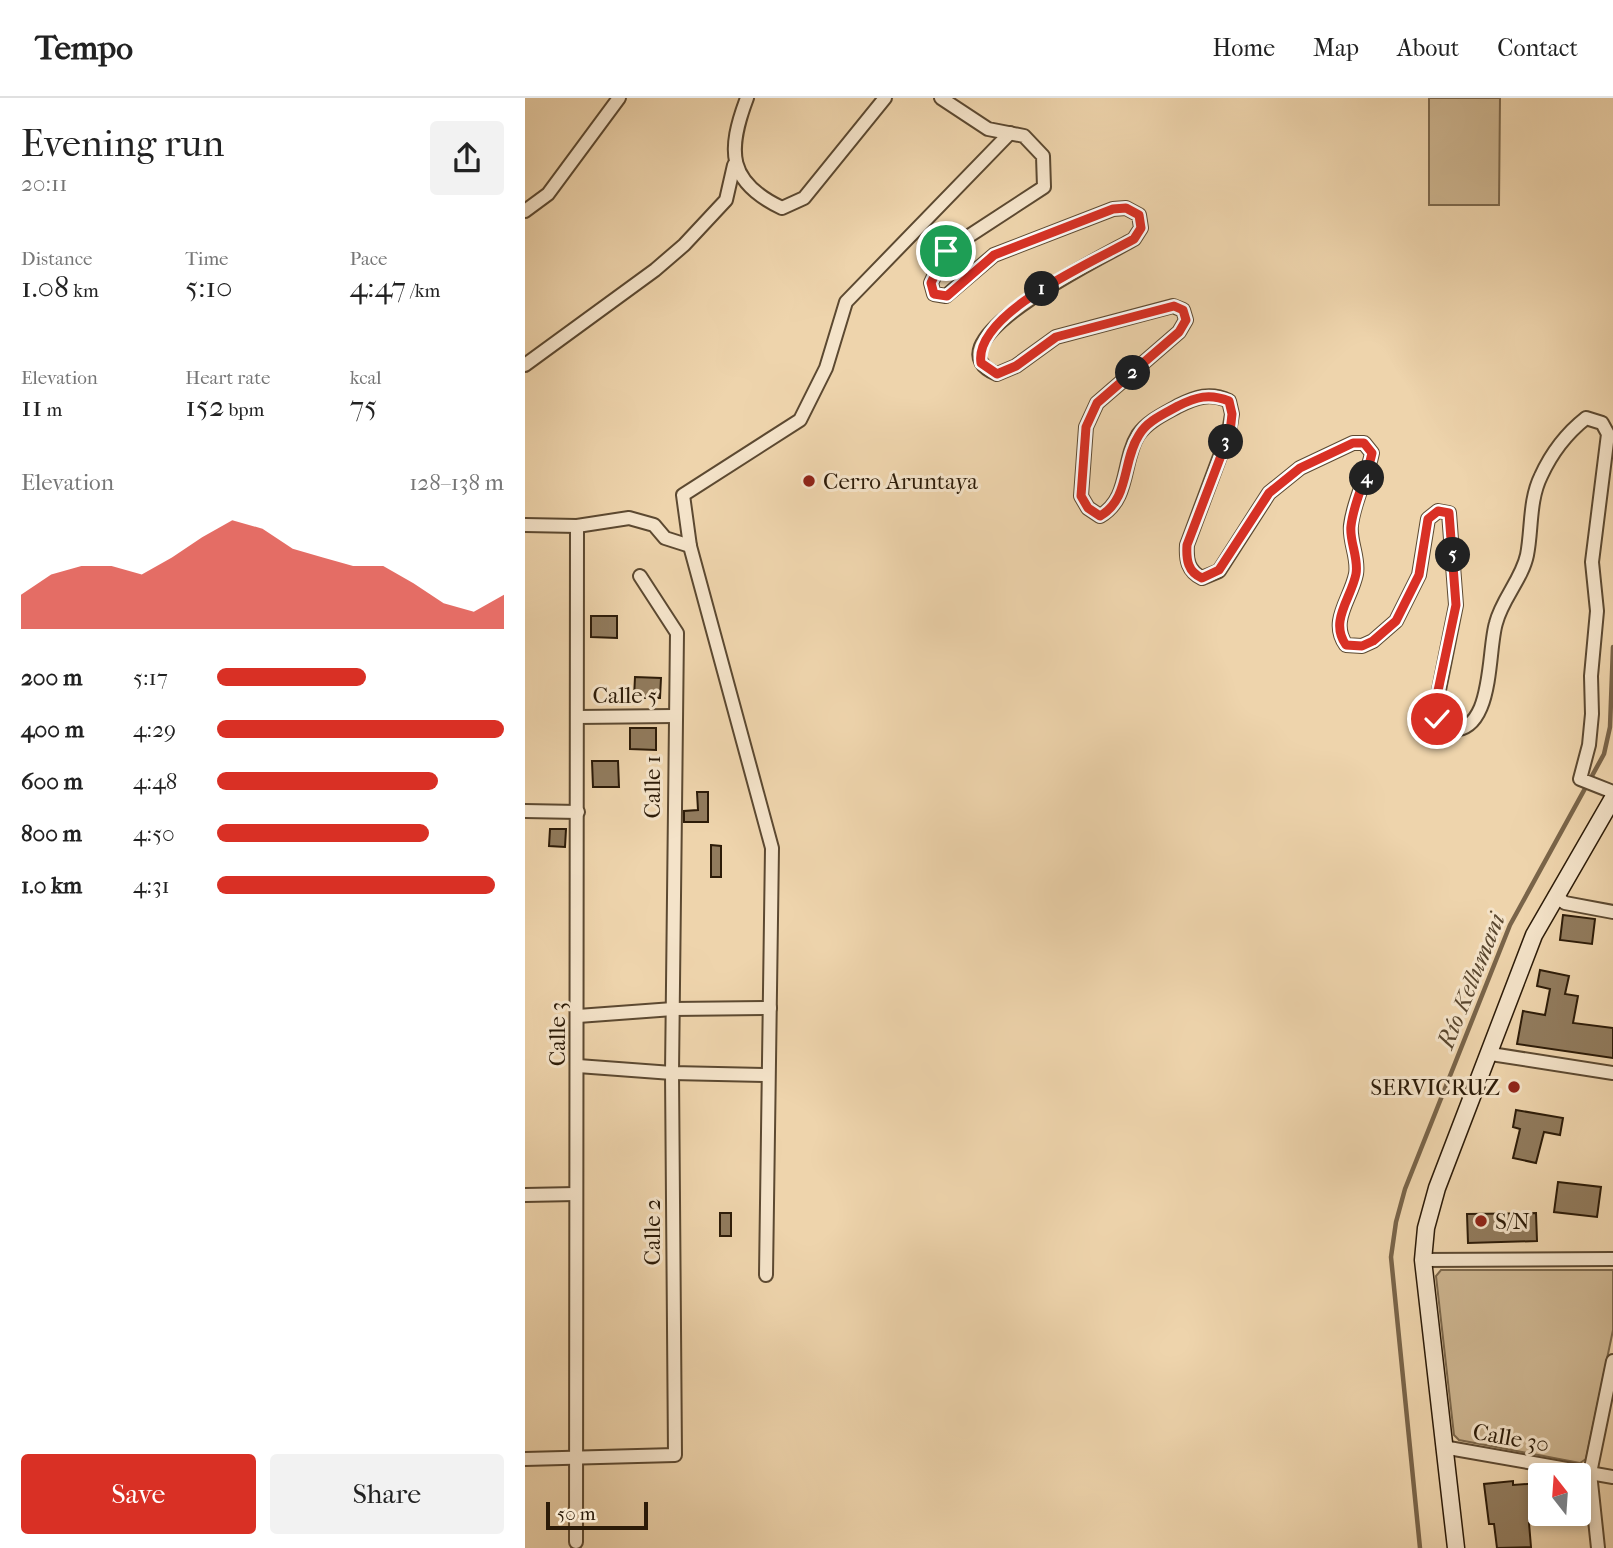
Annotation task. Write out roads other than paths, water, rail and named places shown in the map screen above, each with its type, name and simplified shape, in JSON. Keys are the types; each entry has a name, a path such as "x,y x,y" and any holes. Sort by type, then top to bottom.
{"street":[{"path":"525,211 548,194 619,98"},
{"path":"525,365 655,271 684,245 726,200 734,165 738,122 747,98"},
{"path":"734,165 746,183 764,200 782,208 804,198 885,98"},
{"path":"941,98 988,129 1024,136 1043,156 1044,187 946,251 931,283 934,294 947,296 994,255 1113,209 1126,208 1139,215 1141,228 1134,239 1038,291 992,328 979,352 981,363 997,374 1016,366 1056,337 1174,306 1183,310 1186,320 1179,332 1097,403 1086,427 1081,496 1088,508 1100,516 1111,509 1119,494 1138,435 1152,421 1192,399 1214,394 1229,401 1232,414 1230,432 1187,545 1186,560 1194,574 1202,578 1219,570 1269,493 1300,468 1353,443 1364,443 1372,453 1367,478 1355,506 1351,530 1357,570 1351,594 1339,618 1339,635 1346,645 1362,646 1373,641 1396,621 1419,575 1428,519 1438,511 1449,513 1456,605 1434,710 1445,729 1456,732 1467,728 1479,712 1489,682 1496,623 1527,557 1529,524 1539,478 1569,432 1586,418 1602,423 1608,434 1592,562 1597,611 1591,676 1592,714 1589,745 1580,779 1609,793 1534,935 1491,1054 1433,1199 1426,1228 1423,1260 1455,1548"},
{"path":"766,1275 772,848 690,546 683,495 800,420 826,368 846,302 1010,133"},
{"path":"525,525 576,526 629,518 654,525 665,538 690,546"},
{"name":"Calle 3","path":"576,526 576,1542"},
{"name":"Calle 1","path":"640,576 677,633 674,716 673,1009"},
{"name":"Calle 5","path":"577,716 674,716"},
{"path":"525,811 578,812"},
{"path":"1555,895 1565,903 1613,912"},
{"path":"578,1016 673,1009 769,1008"},
{"name":"Calle 2","path":"577,1458 675,1455 673,1009"},
{"path":"1491,1054 1613,1073"},
{"path":"578,1066 672,1073 768,1075"},
{"path":"525,1195 576,1194"},
{"path":"1423,1260 1613,1259"},
{"path":"1591,1468 1613,1361"},
{"name":"Calle 30","path":"1443,1447 1533,1463"},
{"path":"525,1459 577,1458"},
{"name":"Calle 30","path":"1591,1473 1613,1477"},
{"path":"1591,1482 1598,1548"}],"waterway":[{"name":"Río Kellumani","path":"1420,1548 1391,1257 1396,1222 1405,1189 1510,925 1604,754 1610,727 1613,647"}],"place":[{"name":"Cerro Aruntaya","path":"809,481"},
{"name":"SERVICRUZ","path":"1514,1087"},
{"name":"S/N","path":"1481,1221"}]}
